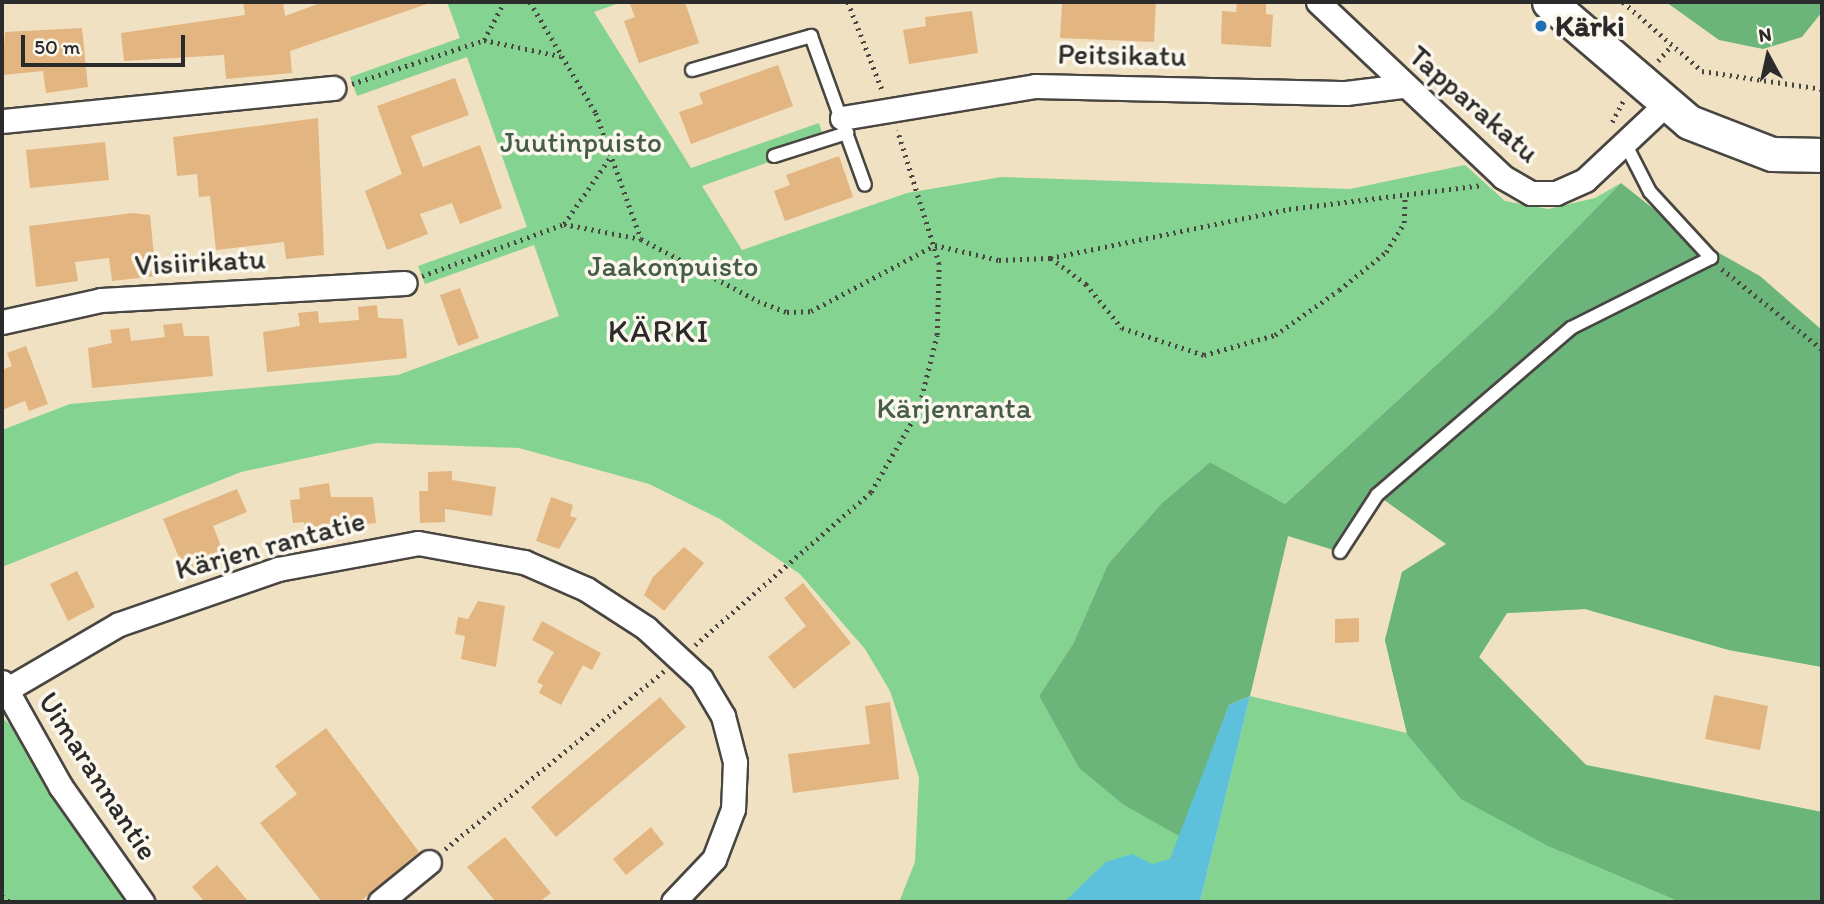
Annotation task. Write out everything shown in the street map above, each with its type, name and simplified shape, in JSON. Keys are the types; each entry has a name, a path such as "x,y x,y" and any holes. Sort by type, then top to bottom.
{"main road":[{"path":"1549,2 1665,105 1729,141 1772,154 1822,155"}],"street":[{"name":"Tapparakatu","path":"1318,2 1402,86 1503,177 1531,193 1556,193 1607,166 1665,105"},
{"name":"Peitsikatu","path":"844,125 889,108 995,88 1069,84 1346,93 1402,86"},
{"path":"2,121 333,88"},
{"name":"Visiirikatu","path":"2,322 111,299 405,282"},
{"name":"Kärjen rantatie","path":"4,686 71,649 181,600 278,569 418,543 493,553 556,574 618,608 680,657 723,716 735,787 714,859 673,902"},
{"name":"Uimarannantie","path":"4,686 61,787 142,902"},
{"path":"380,902 429,862"}],"lane":[{"path":"692,70 811,36 865,185"},
{"path":"774,156 844,125"},
{"path":"1340,552 1377,495 1562,336 1711,258 1650,192 1626,145"}],"path":[{"path":"484,40 504,2"},
{"path":"530,2 596,113 609,159 641,239"},
{"path":"429,862 680,657 871,492 908,435 937,335 935,245 889,108 848,2"},
{"path":"1623,2 1702,71 1734,81 1822,89"},
{"path":"333,88 484,40 560,56"},
{"path":"1609,128 1638,83 1671,46"},
{"path":"564,224 609,159"},
{"path":"405,282 564,224 641,239 787,312 811,311 935,245 999,260 1050,258 1289,209 1405,196 1503,177"},
{"path":"1050,258 1086,284 1122,328 1204,355 1275,335 1386,253 1404,223 1405,196"},
{"path":"1711,258 1822,349"},
{"path":"2,896 10,902"}],"green space":[{"name":"Kärjenranta","path":"447,2 622,2 594,12 691,168 819,123 825,142 702,186 742,250 907,193 1001,177 1350,189 1465,165 1505,201 1548,209 1595,198 1621,183 1496,310 1285,504 1210,462 1162,503 1108,564 1073,644 1039,696 1079,768 1181,837 1167,902 899,902 915,862 919,777 890,691 865,649 800,574 720,519 649,484 519,448 376,443 241,472 2,567 2,430 70,404 398,375 559,316 534,245 425,284 418,266 527,227 467,57 357,96 350,77 460,38"},
{"path":"1666,2 1822,2 1822,12 1802,37 1763,49 1719,40"},
{"path":"1621,183 1685,234 1760,276 1822,330 1822,667 1729,650 1585,609 1507,613 1479,657 1586,765 1822,812 1822,902 1680,902 1548,846 1461,799 1407,734 1385,640 1402,572 1446,544 1377,495 1340,552 1288,536 1250,696 1229,705 1181,837 1124,805 1079,768 1039,696 1073,644 1108,564 1162,503 1210,462 1285,504 1496,310"},
{"path":"1462,535 1822,667 1729,650 1585,609 1507,613 1479,657 1586,765 1822,812 1822,902 1562,852 1680,902 1200,902 1250,696 1407,733 1385,640 1402,572"},
{"path":"2,717 15,730 130,902 2,902"}],"water":[{"path":"1250,696 1200,902 1064,902 1106,862 1132,854 1152,864 1170,859 1229,705"}],"building":[{"path":"243,2 283,2 285,16 323,2 427,4 290,51 292,73 226,79 224,55 124,61 121,33 245,15"},
{"path":"629,2 685,2 699,43 639,63 624,21 635,17"},
{"path":"1156,2 1154,42 1060,38 1062,4"},
{"path":"1237,2 1266,2 1266,14 1273,15 1271,47 1221,44 1222,11 1236,12"},
{"path":"972,11 978,53 909,64 903,30 926,26 925,17"},
{"path":"82,28 88,87 46,93 43,71 2,75 5,32"},
{"path":"778,65 793,106 691,144 679,112 703,104 699,93"},
{"path":"455,78 469,115 411,136 423,167 480,145 502,208 460,224 452,203 420,214 428,234 387,250 365,191 402,174 377,106"},
{"path":"318,118 324,255 286,259 284,242 216,250 210,196 199,197 197,174 177,176 173,137"},
{"path":"105,142 109,180 30,188 26,150"},
{"path":"839,156 853,197 785,221 774,191 790,185 786,175"},
{"path":"133,213 150,215 156,276 112,281 109,258 75,262 78,281 36,287 29,226"},
{"path":"460,288 479,338 458,346 440,295"},
{"path":"377,305 378,318 403,319 407,358 267,372 263,332 300,326 298,313 318,311 319,323 359,320 358,307"},
{"path":"182,323 184,336 209,336 213,376 92,388 88,348 112,343 110,330 129,328 131,341 165,337 163,325"},
{"path":"26,346 48,404 29,411 25,401 2,410 2,370 12,366 7,353"},
{"path":"452,471 452,480 496,487 492,516 445,509 445,522 420,523 419,491 428,491 428,472"},
{"path":"329,483 331,497 373,497 376,523 305,531 304,522 293,523 290,500 300,499 299,488"},
{"path":"237,489 247,512 213,526 225,556 185,572 163,519"},
{"path":"551,497 573,505 570,516 577,518 559,549 536,541"},
{"path":"684,547 704,563 664,611 644,595 653,577"},
{"path":"77,571 95,607 68,621 50,584"},
{"path":"803,583 851,643 794,689 768,657 806,626 784,598"},
{"path":"478,601 505,606 496,667 461,659 465,636 455,634 458,617 468,619"},
{"path":"1359,618 1359,642 1335,643 1335,619"},
{"path":"542,621 601,653 592,670 583,665 561,705 539,693 543,685 537,682 554,652 532,640"},
{"path":"1714,695 1768,706 1760,750 1705,739"},
{"path":"660,697 686,727 556,837 531,807"},
{"path":"890,702 899,779 793,793 788,754 870,744 865,706"},
{"path":"326,728 419,852 360,902 322,902 260,823 297,794 275,766"},
{"path":"651,827 664,844 626,875 613,859"},
{"path":"505,837 551,893 539,902 496,902 467,867"},
{"path":"217,865 249,902 205,902 192,887"}],"place":[{"name":"Kärki","path":"1541,26"}],"district":[{"name":"KÄRKI","path":"659,331"}],"park label":[{"name":"Juutinpuisto","path":"581,142"},
{"name":"Jaakonpuisto","path":"673,266"}]}
